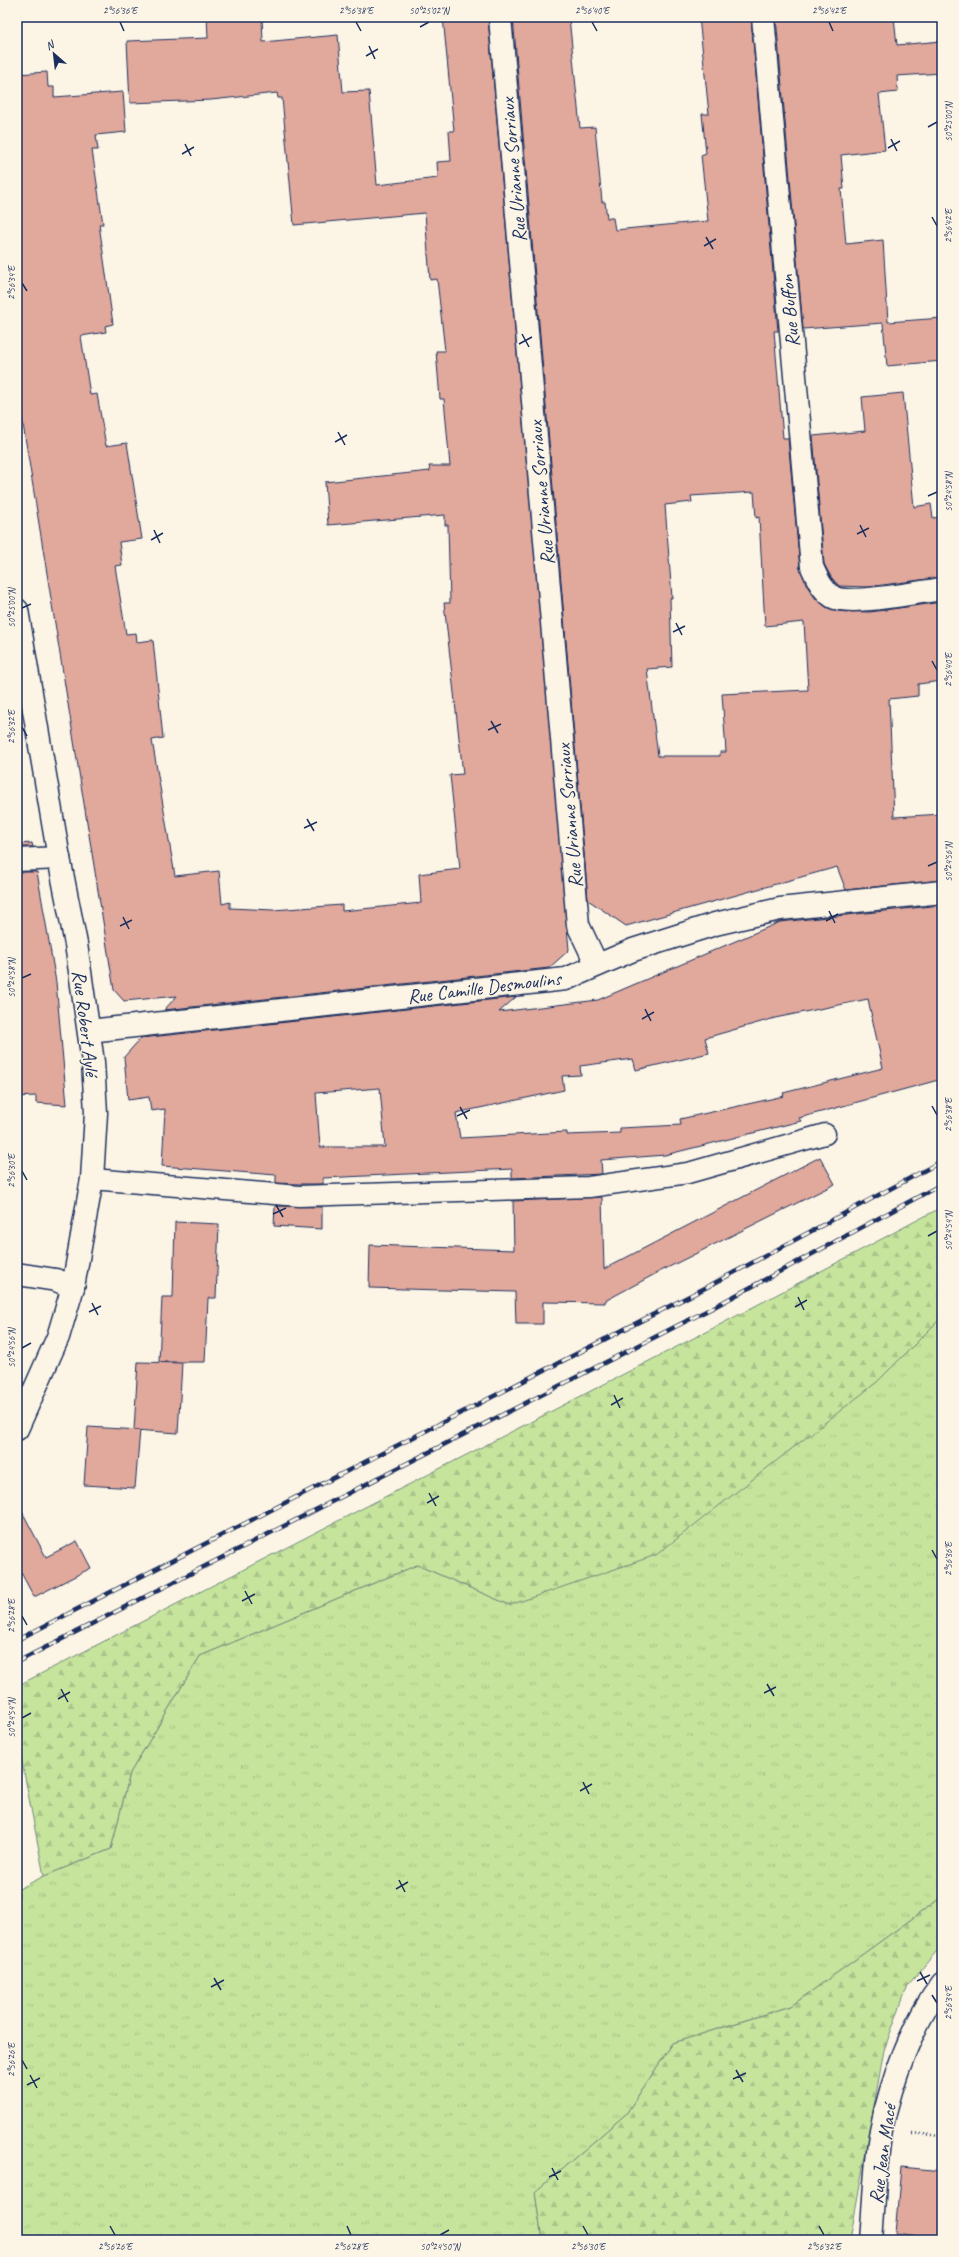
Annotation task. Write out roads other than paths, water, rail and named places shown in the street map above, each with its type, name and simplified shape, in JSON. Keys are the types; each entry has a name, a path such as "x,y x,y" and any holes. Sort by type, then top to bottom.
{"street":[{"name":"Rue Urianne Sorriaux","path":"500,17 578,925 597,966"},
{"name":"Rue Buffon","path":"763,17 812,567 820,584 833,597 853,600 942,589"},
{"name":"Rue Robert Aylé","path":"17,610 59,858 76,944 93,1062 96,1113 92,1179 73,1287 58,1337 17,1429"},
{"path":"17,860 59,858"},
{"name":"Rue Camille Desmoulins","path":"89,1031 566,979 632,950 708,926 780,910 942,892"},
{"path":"17,1274 56,1280 73,1287"},
{"name":"Rue Jean Macé","path":"871,2240 881,2131 895,2081 912,2037 942,1984"}],"lane":[{"path":"92,1179 299,1196 589,1187 688,1173 825,1134"}],"railway":[{"path":"17,1640 707,1287 942,1161"},
{"path":"17,1662 714,1307 942,1184"}]}
